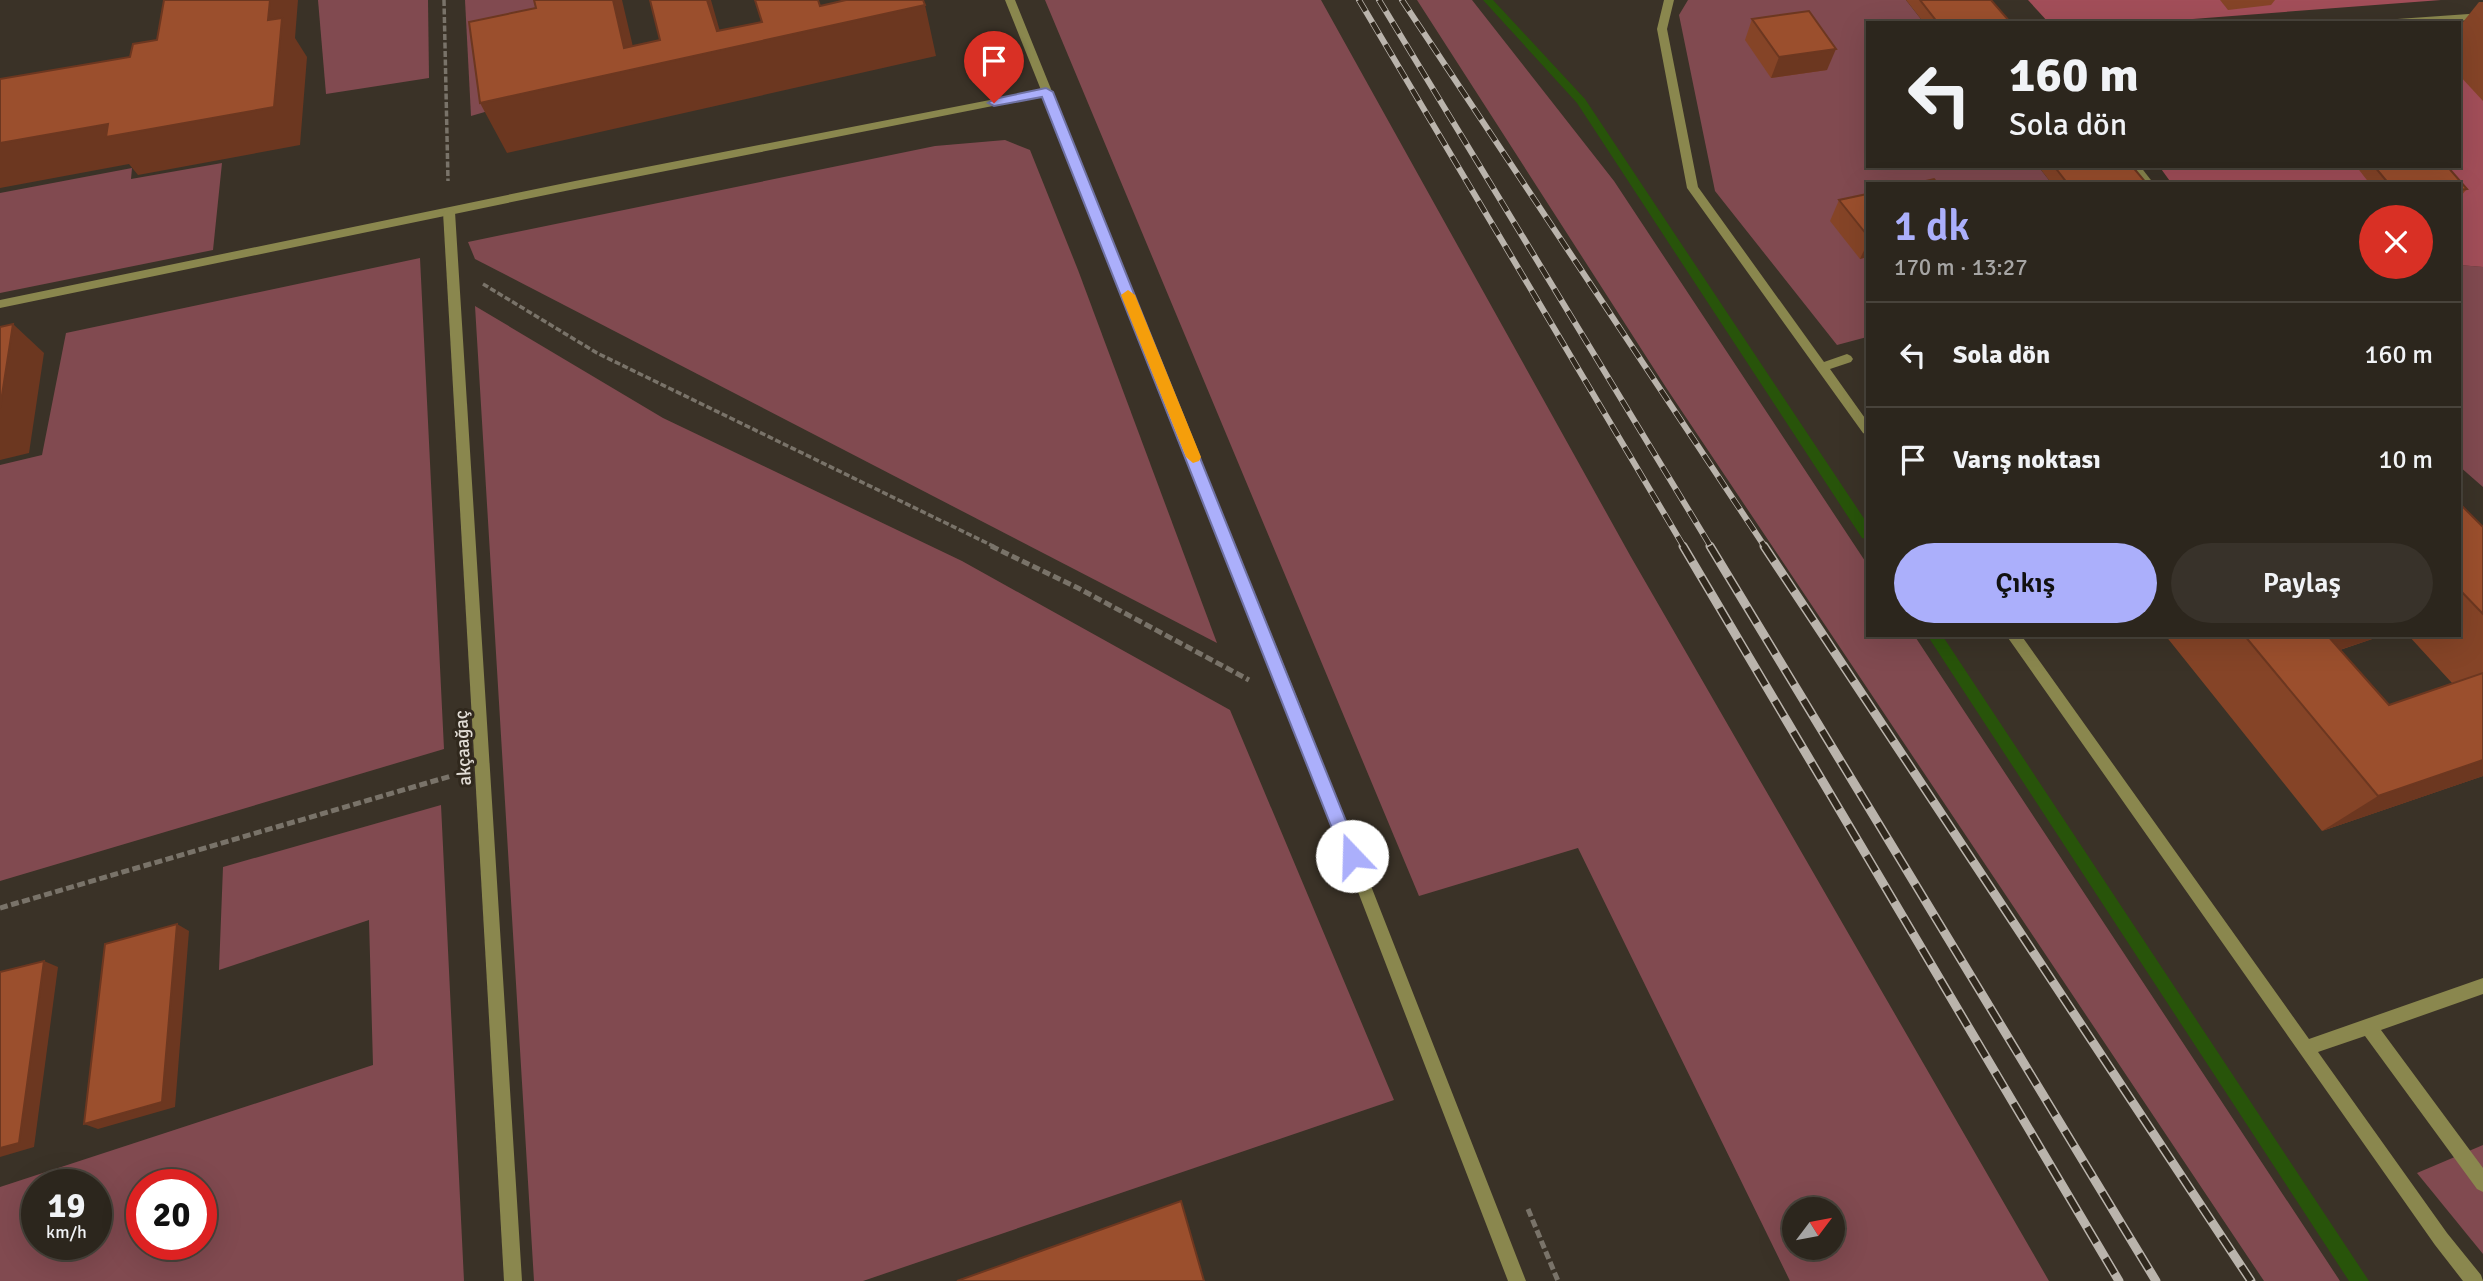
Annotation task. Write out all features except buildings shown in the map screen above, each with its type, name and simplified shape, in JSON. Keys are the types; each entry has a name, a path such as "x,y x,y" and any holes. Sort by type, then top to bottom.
{"street":[{"path":"1010,0 1293,705 1517,1281"},
{"path":"1669,0 1662,29 1693,188 1866,429"},
{"path":"2412,21 2483,16"},
{"path":"0,304 1046,92"},
{"path":"2136,168 2147,182"},
{"name":"akçaağaç","path":"449,212 513,1281"},
{"path":"1822,367 1847,359"},
{"path":"2014,637 2441,1239 2474,1281"},
{"path":"2306,1048 2483,986"},
{"path":"2368,1026 2483,1183"}],"path":[{"path":"444,0 449,212"},
{"path":"453,265 597,353 1078,588 1293,705"},
{"path":"0,908 482,766"}],"shaded area":[{"path":"318,0 428,0 429,78 326,94"},
{"path":"465,0 544,0 495,109 471,116"},
{"path":"1045,0 1321,0 1631,557 2049,1281 1790,1281 1578,848 1419,896"},
{"path":"1417,0 1472,0 1614,181 1866,562 1866,637 1915,637 2340,1281 2264,1281 1667,389"},
{"path":"1688,0 1906,0 1922,21 1866,21 1866,168 2040,168 2050,182 1866,182 1866,337 1837,345 1715,191 1679,15"},
{"path":"2028,0 2441,0 2166,21 2047,21"},
{"path":"2483,29 2483,267 2461,265 2461,182 2171,182 2160,168 2461,168 2461,31"},
{"path":"1005,140 1030,150 1078,270 1217,643 475,259 468,242 935,146"},
{"path":"222,163 213,250 0,293 0,193 132,168 131,179"},
{"path":"420,258 444,749 0,881 0,465 42,455 66,333"},
{"path":"2461,265 2483,267 2483,487 2461,468"},
{"path":"475,306 663,418 962,561 1230,710 1394,1100 863,1281 534,1281"},
{"path":"441,805 464,1281 0,1281 0,1187 21,1180 21,1260 112,1260 112,1169 55,1169 373,1065 369,920 219,970 223,867"},
{"path":"2483,1145 2483,1254 2417,1173"}],"waterway":[{"path":"1488,0 1581,101 1866,532"},
{"path":"1935,637 2360,1281"}],"railway":[{"path":"1359,0 1684,547"},
{"path":"1379,0 1711,547"},
{"path":"1402,0 1765,547"},
{"path":"1683,546 2119,1281"},
{"path":"1710,546 2156,1281"},
{"path":"1764,546 2251,1281"}],"slow traffic":[{"path":"1128,295 1193,457"}],"route":[{"path":"994,103 1046,92 1352,856"}]}
